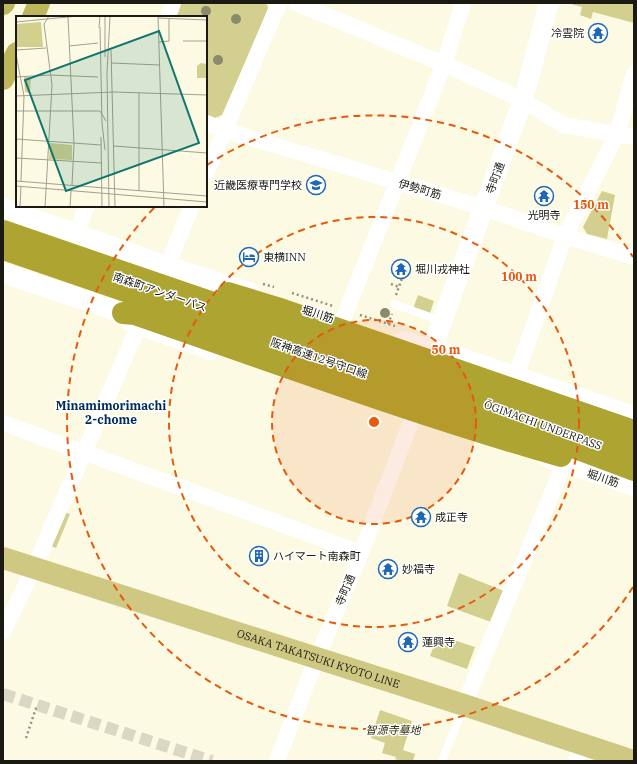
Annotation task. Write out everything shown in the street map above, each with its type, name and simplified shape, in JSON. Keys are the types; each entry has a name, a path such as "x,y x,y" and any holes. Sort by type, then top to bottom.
{"highway":[{"path":"33,16 39,3"},
{"path":"3,79 16,54"},
{"name":"阪神高速12号守口線","path":"3,231 473,392 634,451"},
{"name":"阪神高速12号守口線","path":"3,249 452,403 634,470"},
{"path":"135,276 162,278 222,291 276,308 634,431"},
{"path":"131,320 135,314 160,322 310,375 514,442 574,460 634,482"}],"main road":[{"name":"OSAKA TAKATSUKI KYOTO LINE","path":"3,558 464,705 579,753 633,761"}],"street":[{"path":"168,16 174,3"},
{"path":"207,172 279,3"},
{"path":"296,3 444,64 523,100 563,125 634,137"},
{"path":"278,332 344,316 444,64 463,3"},
{"name":"寺町通","path":"276,761 316,658 361,553 412,419 442,322 523,100 549,3"},
{"path":"516,376 565,236 617,134 634,74"},
{"name":"伊勢町筋","path":"207,123 224,130 397,183 484,208 565,236 634,257"},
{"path":"76,233 87,207"},
{"path":"167,266 192,207"},
{"name":"堀川筋","path":"3,208 167,266 344,316 433,350 634,416"},
{"name":"南森町アンダーパス","path":"65,260 423,382"},
{"path":"3,273 131,320 84,453 34,568 3,632"},
{"name":"堀川筋","path":"131,320 412,419 564,464 634,488"},
{"name":"ŌGIMACHI UNDERPASS","path":"423,382 634,458"},
{"path":"3,423 361,553"},
{"path":"464,705 564,464"}],"lane":[{"path":"394,307 442,322"},
{"path":"442,761 464,705"}],"path":[{"path":"396,293 406,267"},
{"path":"261,283 275,287"},
{"path":"391,284 398,287"},
{"path":"289,292 344,316 396,326"},
{"path":"388,324 394,307"},
{"path":"26,738 37,705"}],"green space":[{"path":"181,3 266,3 269,9 222,115 215,118 207,114 207,16 175,16"},
{"path":"567,3 634,3 634,23 593,12 591,19 580,15 582,7"},
{"path":"602,191 615,195 607,239 587,234 583,227"},
{"path":"418,295 434,301 430,313 415,308 414,306"},
{"path":"63,512 70,514 56,548 49,545"},
{"path":"459,573 504,591 491,622 447,606"},
{"path":"438,635 475,647 467,669 430,656"},
{"name":"智源寺墓地","path":"380,710 412,721 403,750 415,754 413,761 402,761 395,759 396,757 382,753 385,743 371,738"}],"tunnel":[{"path":"3,694 212,761"}],"place":[{"name":"冷雲院","path":"598,33"},
{"name":"近畿医療専門学校","path":"316,185"},
{"name":"光明寺","path":"544,196"},
{"name":"東横INN","path":"249,257"},
{"name":"堀川戎神社","path":"401,269"},
{"name":"成正寺","path":"421,517"},
{"name":"ハイマート南森町","path":"259,556"},
{"name":"妙福寺","path":"388,569"},
{"name":"蓮興寺","path":"408,642"}],"district":[{"name":"Minamimorimachi 2-chome","path":"111,412"}]}
